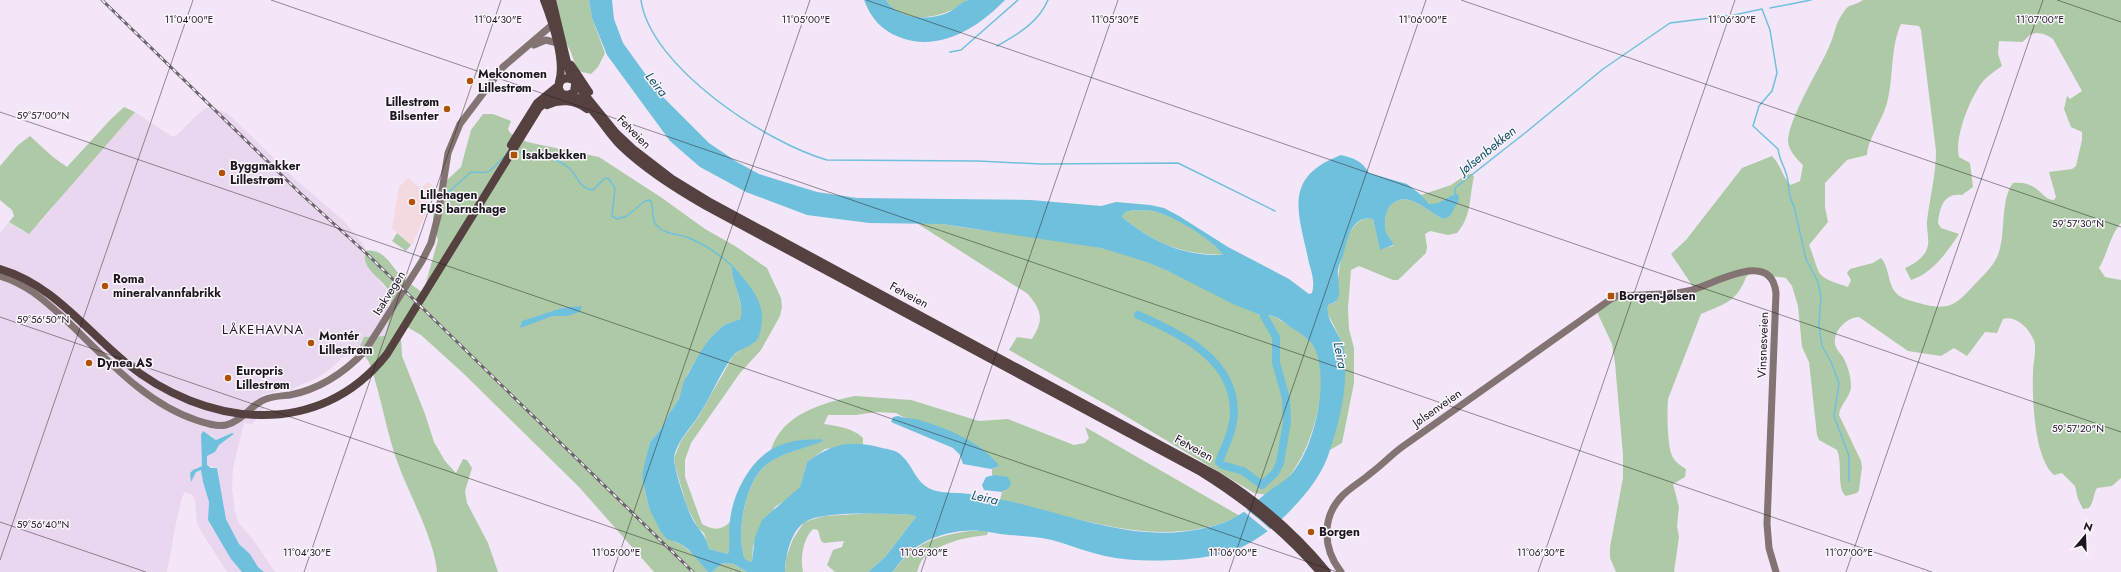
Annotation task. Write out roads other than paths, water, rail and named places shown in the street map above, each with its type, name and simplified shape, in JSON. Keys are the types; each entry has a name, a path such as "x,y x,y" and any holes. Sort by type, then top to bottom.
{"highway":[{"path":"544,0 557,43 562,71 559,84 562,94"},
{"name":"Fetveien","path":"552,0 573,82 629,154 658,176 692,199 1186,464 1249,500 1285,530"},
{"path":"564,48 574,72 594,100 601,118"},
{"path":"0,268 35,284 65,306 125,362 148,378 187,399 231,413 254,416 277,416 303,411 328,402 346,392 380,363 406,326 532,120 546,102 562,94 571,94 575,90 573,82 564,78 543,97 532,110 488,190"},
{"name":"Fetveien","path":"571,94 589,105 601,118"},
{"path":"532,120 548,105 565,101 582,106 601,118"},
{"path":"1285,530 1320,572"},
{"path":"1285,530 1327,572"}],"main road":[{"name":"Isakvegen","path":"0,276 20,284 39,296 136,385 158,402 182,415 205,423 226,425 240,418 265,399 291,394 329,382 365,351 422,261 434,234 448,153 456,132 466,115 499,71 552,25"},
{"name":"Isakvegen","path":"522,51 546,40 557,43"},
{"name":"Vinsnesveien","path":"1617,296 1689,290 1730,276 1751,271 1766,274 1774,284 1776,302 1767,524 1769,548 1776,572"},
{"name":"Jølsenveien","path":"1341,572 1330,553 1327,534 1331,513 1341,497 1402,447 1617,296"}],"water":[{"name":"Leira","path":"589,0 612,0 614,19 623,43 659,93 709,143 737,162 759,174 817,192 857,198 1031,200 1101,206 1116,202 1150,205 1164,208 1179,216 1228,247 1289,279 1309,294 1312,293 1313,282 1301,228 1299,199 1302,186 1309,175 1322,164 1341,155 1346,156 1360,163 1369,173 1407,184 1420,194 1429,204 1441,202 1458,194 1459,200 1450,216 1444,219 1412,201 1405,199 1398,200 1389,208 1385,218 1385,228 1393,245 1380,250 1373,219 1360,221 1351,230 1338,270 1338,298 1335,302 1328,305 1329,317 1343,344 1345,375 1343,401 1327,459 1318,477 1286,515 1272,528 1244,546 1231,551 1196,558 1156,561 1137,560 1120,559 1092,553 1052,540 985,531 966,531 943,535 923,543 910,552 892,572 868,572 885,557 916,517 913,515 889,514 841,514 814,518 800,526 790,544 786,559 785,572 747,572 734,564 723,563 712,572 708,572 689,550 681,544 667,539 661,532 649,508 642,478 650,442 661,429 679,399 684,381 701,351 710,338 724,325 740,319 742,313 740,299 733,276 733,265 759,301 762,318 760,334 755,342 737,352 732,357 696,420 681,440 674,457 678,478 687,506 695,523 704,535 709,549 728,554 729,524 732,507 742,483 757,461 767,452 790,442 821,439 823,441 779,457 766,465 752,483 744,509 741,537 745,559 750,562 752,561 755,537 762,520 800,487 807,462 834,447 852,444 871,446 900,454 906,460 919,480 933,490 1009,501 1083,521 1133,531 1158,533 1184,532 1219,524 1240,515 1290,475 1301,460 1314,429 1318,411 1321,376 1319,360 1310,341 1280,319 1270,315 1263,316 1233,304 1147,262 1101,248 942,224 869,223 807,215 746,192 700,167 670,141 607,55 592,18","holes":["1134,210 1161,213 1181,222 1210,242 1223,255 1208,255 1181,250 1169,246 1145,234 1122,217 1125,212"]},
{"path":"864,0 886,0 891,6 905,15 914,17 931,17 947,13 968,0 1005,0 983,20 970,28 943,40 928,42 914,41 899,37 887,31 873,18"},
{"path":"582,306 580,312 567,316 553,316 520,328 522,321 562,308"},
{"path":"898,416 916,419 961,436 981,448 998,464 998,467 991,469 963,464 960,455 953,448 891,422 893,417"},
{"path":"203,431 216,440 232,433 234,434 219,445 215,452 207,456 207,465 211,468 217,468 226,519 239,544 250,554 258,567 264,572 242,572 231,559 208,520 209,502 201,470 196,472 191,482 190,473 202,466 201,435"},
{"path":"994,475 1008,477 1011,483 1009,488 1002,492 984,490 982,485 986,477"}],"waterway":[{"path":"641,0 649,25 665,51 688,76 715,99 744,120 802,151 827,160 978,161 1041,164 1178,163 1275,211"},
{"path":"950,52 961,50 1018,0"},
{"path":"997,46 1027,27 1039,15 1048,0"},
{"path":"1770,8 1811,0"},
{"path":"1762,9 1770,30 1777,73 1772,91 1759,106 1753,126 1778,149 1787,177 1790,198 1794,206 1806,259 1818,282 1821,296 1819,325 1822,346 1831,362 1839,383 1834,416 1849,456 1849,481"},
{"name":"Jølsenbekken","path":"1455,196 1455,188 1603,69 1670,23 1734,15 1762,9"},
{"name":"Isakbekken","path":"515,152 536,154 551,158 564,164 572,171 581,185 588,189 593,190 604,179 608,178 615,188 612,216 617,219 627,216 645,201 650,200 655,223 660,229 689,238 707,247 732,266"},
{"name":"Isakbekken","path":"445,195 471,172 488,172 505,156"},
{"path":"1138,315 1187,340 1202,350 1215,363 1225,377 1232,393 1234,412 1231,431 1219,462 1222,465 1243,471 1262,485"},
{"path":"1262,485 1275,473 1280,463 1287,422 1286,398 1276,363 1276,337 1264,316"}],"railway":[{"path":"102,0 300,193 367,254 693,572"}],"place":[{"name":"Mekonomen Lillestrøm","path":"470,81"},
{"name":"Lillestrøm Bilsenter","path":"447,109"},
{"name":"Isakbekken","path":"514,155"},
{"name":"Byggmakker Lillestrøm","path":"222,173"},
{"name":"Lillehagen FUS barnehage","path":"412,202"},
{"name":"Roma mineralvannfabrikk","path":"105,286"},
{"name":"Borgen-Jølsen","path":"1611,296"},
{"name":"Montér Lillestrøm","path":"311,343"},
{"name":"Dynea AS","path":"89,363"},
{"name":"Europris Lillestrøm","path":"228,378"},
{"name":"Borgen","path":"1311,532"}],"district":[{"name":"LÅKEHAVNA","path":"263,329"}]}
